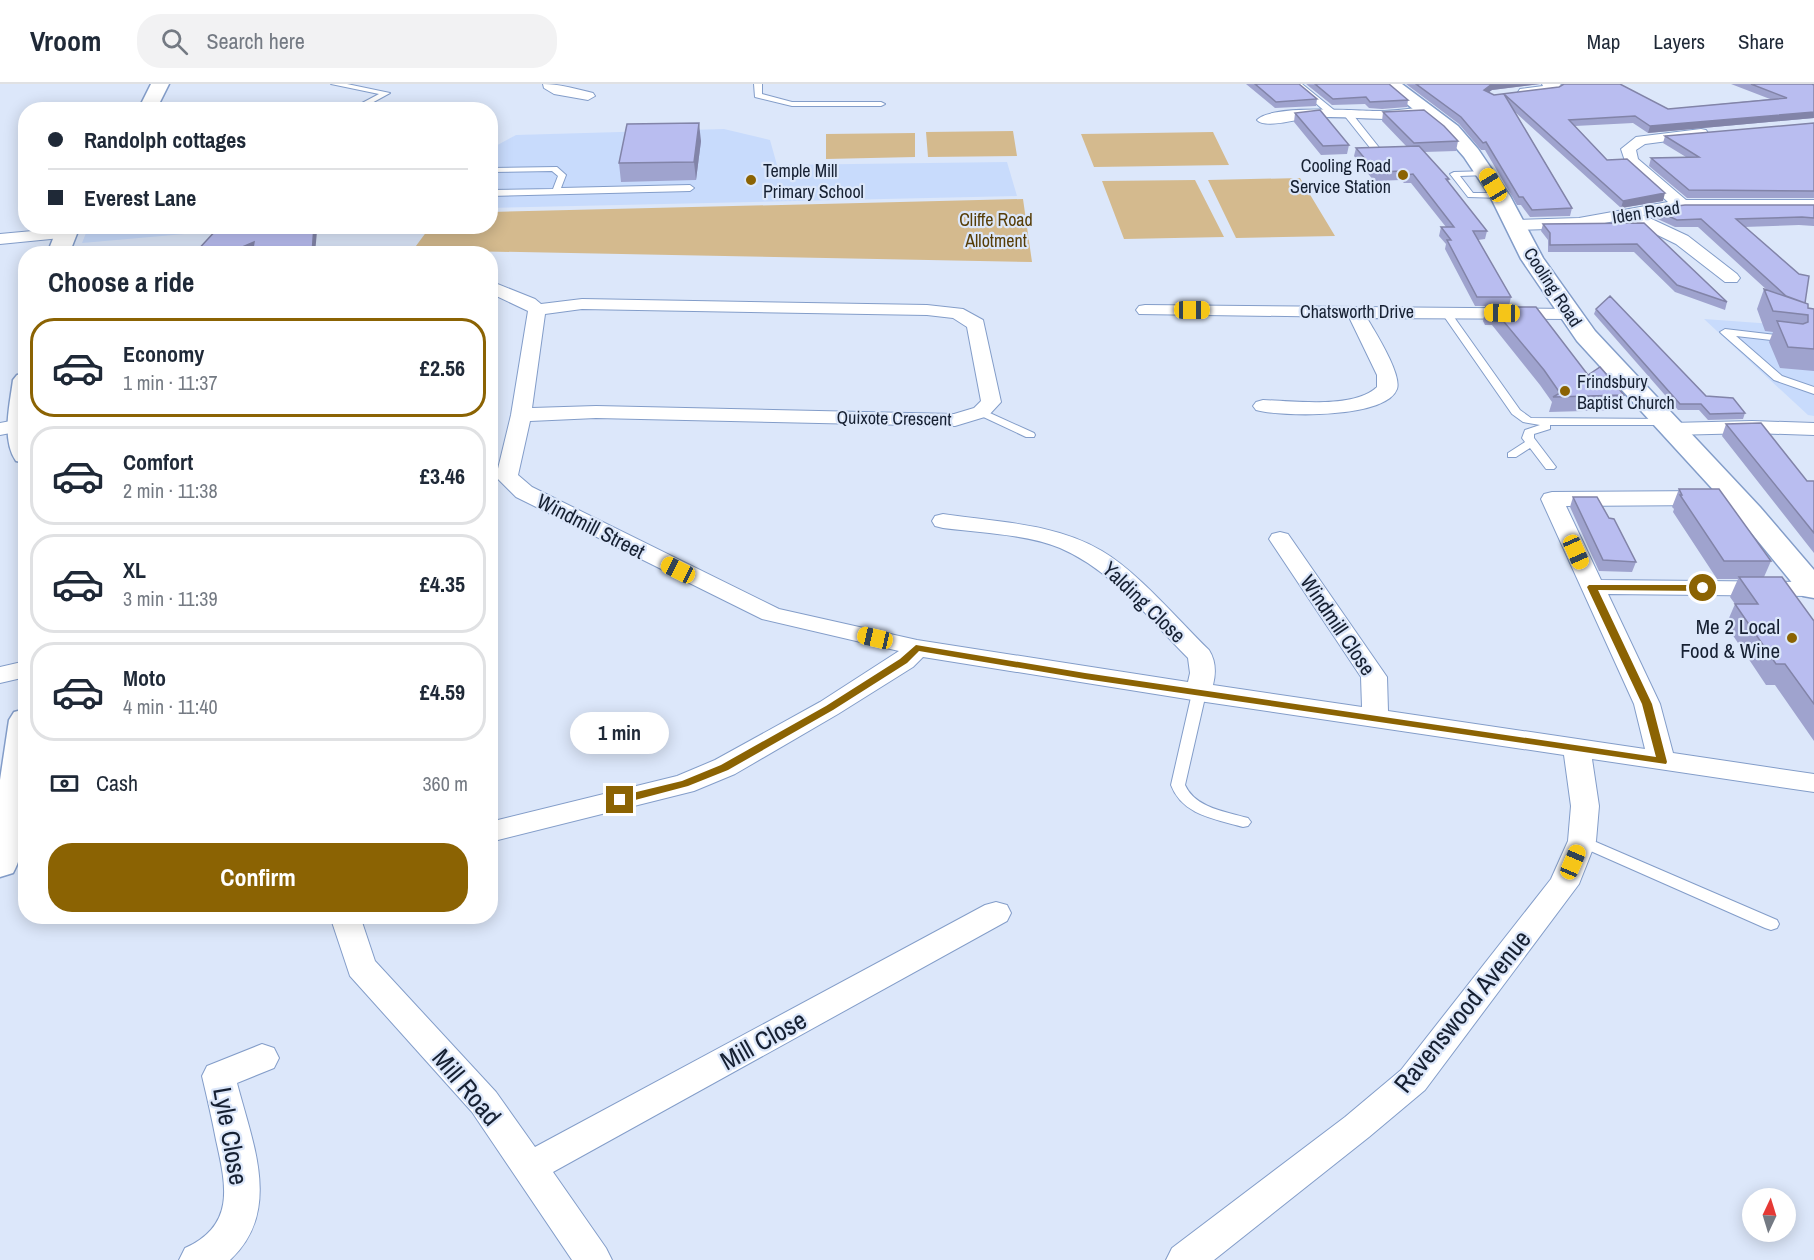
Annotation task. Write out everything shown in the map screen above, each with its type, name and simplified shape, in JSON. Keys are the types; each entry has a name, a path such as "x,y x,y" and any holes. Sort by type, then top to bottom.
{"main road":[{"path":"151,102 160,84"},
{"name":"Cooling Road","path":"1391,84 1451,130 1486,173 1532,259 1569,314 1601,354 1731,492 1814,589"},
{"path":"11,427 18,405"},
{"path":"0,862 14,809 18,779"}],"street":[{"path":"1514,93 1557,88 1549,84"},
{"path":"550,85 559,91 588,96"},
{"path":"1264,120 1331,112 1382,115 1429,112"},
{"path":"1682,205 1631,161 1628,149 1641,140 1711,132"},
{"name":"Iden Road","path":"1515,225 1579,223 1682,205 1814,205"},
{"path":"1626,213 1682,240 1731,278"},
{"path":"0,239 64,238"},
{"path":"498,289 529,303 537,310"},
{"name":"Quixote Crescent","path":"521,415 596,412 955,420 981,412 991,402 992,396 978,329 971,320 957,313 915,310 582,304 537,310"},
{"name":"Windmill Street","path":"537,310 521,415 507,477 524,492 771,614 916,648 1199,693 1814,783"},
{"name":"Chatsworth Drive","path":"1145,310 1569,314"},
{"path":"1263,406 1353,405 1374,400 1387,392 1389,381 1355,312"},
{"path":"1667,425 1814,429"},
{"path":"1662,762 1647,704 1553,498 1731,492"},
{"name":"Yalding Close","path":"943,521 975,537 1052,538 1085,551 1107,564 1200,656 1203,662 1203,673 1199,693"},
{"name":"Windmill Close","path":"1280,538 1374,677 1375,718"},
{"path":"1592,587 1814,589"},
{"path":"498,830 684,784 725,767 830,708 903,661 916,648"},
{"path":"0,675 18,671"},
{"name":"Ravenswood Avenue","path":"1185,1260 1357,1127 1413,1080 1564,884 1582,841 1585,806 1577,749"},
{"name":"Mill Close","path":"530,1167 996,913"},
{"name":"Mill Road","path":"348,924 361,967 484,1102 593,1260"},
{"name":"Lyle Close","path":"198,1260 209,1255 230,1236 242,1207 243,1181 219,1076 262,1058"}],"lane":[{"path":"334,84 386,93 368,102"},
{"path":"758,84 758,94 783,103 881,104"},
{"path":"1298,84 1331,112"},
{"path":"1347,113 1378,152"},
{"path":"498,170 554,169 562,175 556,191"},
{"path":"1486,173 1454,174 1471,195 1500,196"},
{"path":"498,193 690,188"},
{"path":"1446,312 1516,412 1527,420 1667,425"},
{"path":"1794,339 1725,332 1778,378 1814,391"},
{"path":"981,412 1030,435"},
{"path":"1550,467 1528,438 1528,432 1542,427 1667,425"},
{"path":"1512,455 1532,443"},
{"path":"1199,693 1178,785 1179,791 1182,798 1190,803 1243,822"},
{"path":"1582,841 1771,924"}],"shaded area":[{"name":"Temple Mill Primary School","path":"724,129 770,140 777,165 1007,162 1017,196 498,208 498,145 516,135"},
{"path":"86,234 184,234 82,243"},
{"path":"1704,319 1814,327 1814,416 1808,415"}],"green space":[{"path":"1013,131 1017,156 928,157 926,132"},
{"path":"1213,132 1229,165 1094,167 1081,134"},
{"path":"915,133 915,157 826,159 826,134"},
{"path":"1300,178 1335,236 1236,238 1208,180"},
{"path":"1195,180 1224,237 1124,239 1102,181"},
{"name":"Cliffe Road Allotment","path":"1023,199 1032,262 498,252 498,246 416,246 425,234 498,234 498,212"}],"building":[{"path":"1255,84 1299,84 1317,99 1276,102"},
{"path":"1315,84 1389,84 1408,100 1370,102 1366,97 1333,99"},
{"path":"1416,84 1492,84 1484,90 1494,95 1559,87 1564,84 1620,84 1668,109 1787,98 1751,84 1812,84 1814,85 1814,112 1650,126 1635,116 1569,120 1607,160 1627,159 1665,193 1623,201 1504,94 1572,208 1532,210 1523,197 1519,197 1486,142 1483,143 1461,117"},
{"path":"1320,110 1349,145 1323,146 1295,113"},
{"path":"1424,110 1458,141 1414,143 1383,112"},
{"path":"699,123 694,162 619,163 627,124"},
{"path":"1814,123 1814,191 1689,190 1651,158 1699,157 1665,136"},
{"path":"1419,146 1449,179 1446,179 1487,231 1473,231 1511,297 1477,297 1447,240 1451,240 1441,227 1454,227 1413,174 1406,175 1403,171 1376,172 1356,148"},
{"path":"1685,205 1814,205 1814,218 1736,219 1799,274 1809,276 1805,303 1786,296 1701,219 1677,220 1653,209"},
{"path":"1644,223 1727,302 1677,285 1637,244 1550,245 1550,233 1543,224"},
{"path":"213,234 313,234 313,246 253,246 254,242 245,246 201,246"},
{"path":"1764,289 1808,304 1808,308 1814,309 1814,349 1788,347 1777,321 1803,324 1808,322 1808,315 1773,311"},
{"path":"1610,296 1706,396 1733,398 1745,413 1710,414 1701,404 1680,404 1596,309"},
{"path":"1486,307 1536,307 1588,375 1600,367 1624,395 1553,397 1560,393 1544,370 1495,311 1488,311"},
{"path":"1761,423 1807,481 1814,481 1814,533 1726,424"},
{"path":"1679,489 1719,489 1771,561 1724,561 1680,495 1682,495"},
{"path":"1573,497 1597,497 1609,518 1614,519 1636,562 1603,560"},
{"path":"1739,577 1782,577 1814,621 1814,704 1785,664 1776,664 1735,604 1758,604"}],"place":[{"name":"Cooling Road Service Station","path":"1403,175"},
{"name":"Temple Mill Primary School","path":"751,180"},
{"name":"Frindsbury Baptist Church","path":"1565,391"},
{"name":"Me 2 Local Food & Wine","path":"1792,638"}],"route":[{"path":"620,800 684,784 725,767 830,708 903,661 916,648 1085,676 1662,762 1647,704 1592,587 1703,588"}]}
